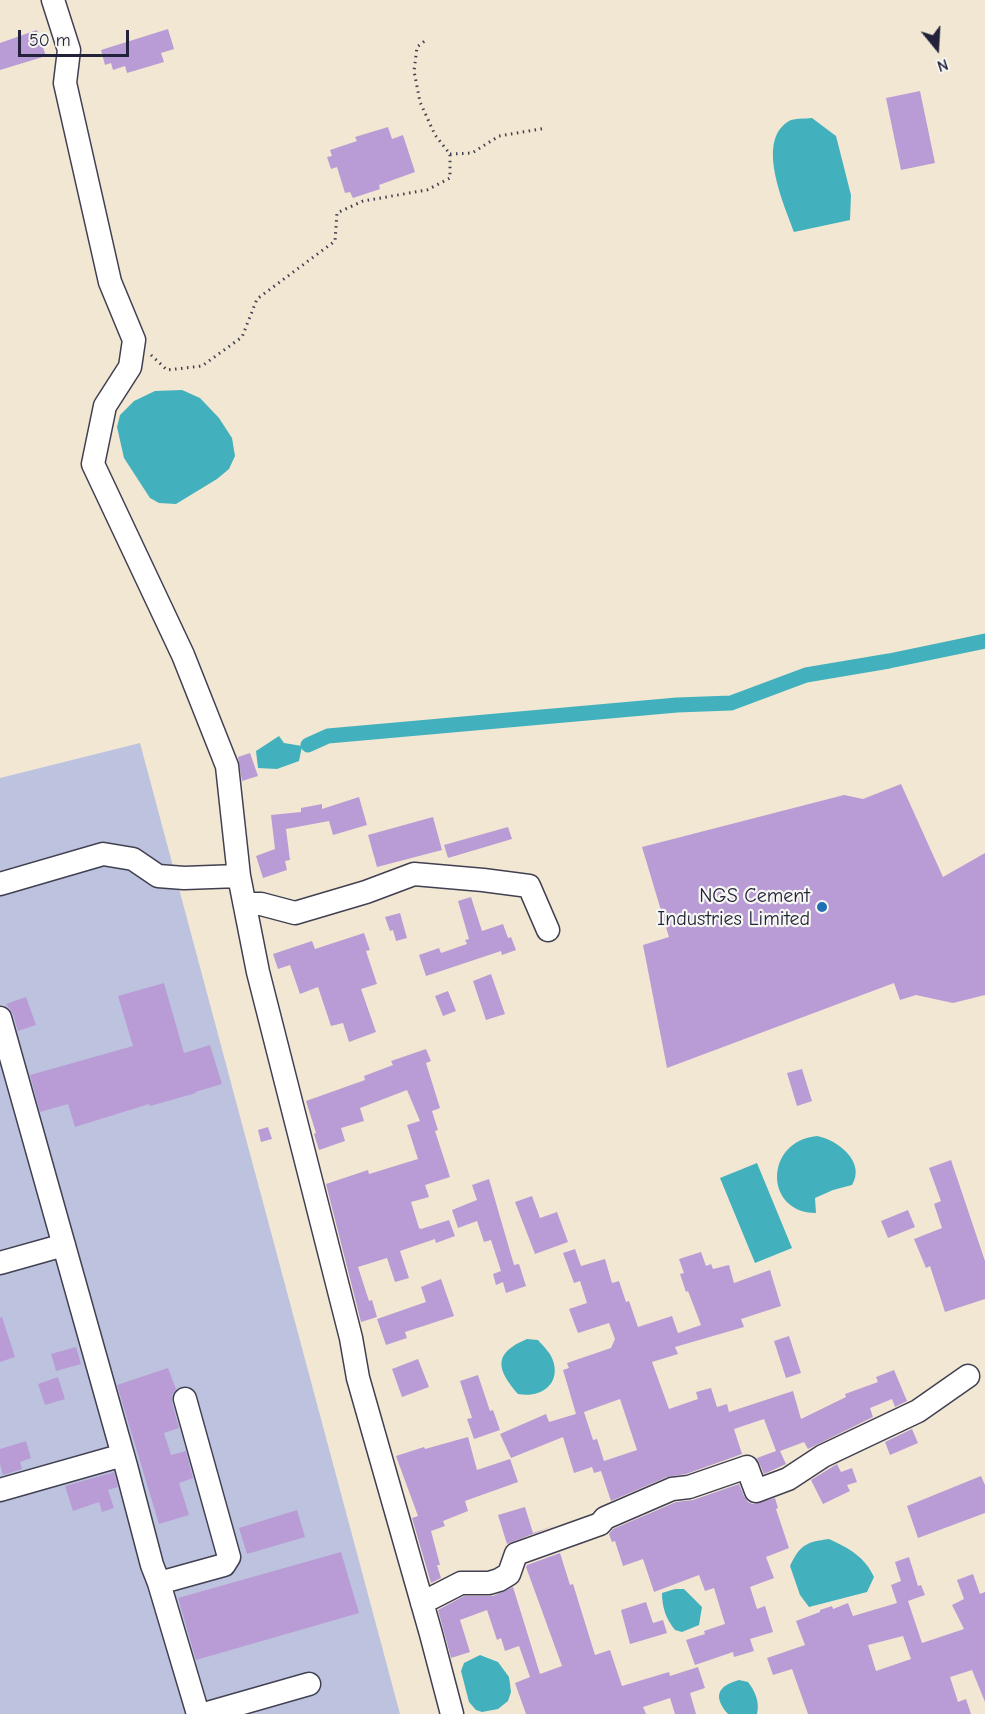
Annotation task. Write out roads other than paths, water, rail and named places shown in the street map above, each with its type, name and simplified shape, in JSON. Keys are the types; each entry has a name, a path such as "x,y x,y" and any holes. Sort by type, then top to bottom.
{"street":[{"path":"53,0 69,50 64,82 110,282 134,340 130,367 105,406 93,464 183,655 227,766 239,876 258,972 351,1338 358,1378 452,1714"},
{"path":"0,884 103,854 133,859 158,876 184,878 239,876"},
{"path":"245,904 261,904 295,913 366,892 414,874 529,886 548,930"},
{"path":"0,1018 152,1565 198,1714"},
{"path":"0,1263 64,1245"},
{"path":"422,1603 461,1583 489,1583 499,1580 509,1574 516,1554 600,1524 605,1518 672,1489 689,1487 747,1467 756,1491 788,1479 823,1456 918,1412 968,1376"},
{"path":"159,1583 224,1565 229,1557 185,1399"},
{"path":"0,1490 123,1455"},
{"path":"204,1714 309,1684"}],"water":[{"path":"812,118 836,136 851,195 850,220 794,232 775,174 774,143 779,130 789,121"},
{"path":"182,390 200,398 219,418 232,438 235,456 229,469 217,479 176,504 159,503 150,498 124,458 117,427 120,415 134,401 155,391"},
{"path":"279,736 284,743 302,746 299,761 277,769 258,768 256,751"},
{"path":"817,1136 833,1142 848,1153 853,1160 855,1176 852,1185 815,1198 816,1213 799,1210 787,1202 779,1190 777,1176 780,1163 787,1150 800,1141"},
{"path":"757,1163 792,1248 755,1263 720,1178"},
{"path":"527,1339 538,1340 545,1348 553,1360 555,1372 550,1385 545,1389 525,1395 518,1394 505,1377 502,1362 508,1350"},
{"path":"829,1539 856,1554 874,1577 867,1592 809,1607 800,1595 790,1566 797,1553 809,1543"},
{"path":"684,1589 702,1607 699,1625 682,1632 675,1630 672,1626 663,1603 662,1593"},
{"path":"480,1655 498,1662 509,1677 511,1692 508,1701 498,1709 482,1712 476,1710 469,1702 461,1671 464,1663"},
{"path":"739,1680 748,1682 753,1689 757,1701 757,1714 728,1714 723,1708 719,1697 722,1689"}],"waterway":[{"path":"308,745 328,736 677,705 731,703 806,675 985,641"}],"place":[{"name":"NGS Cement Industries Limited","path":"822,907"}]}
